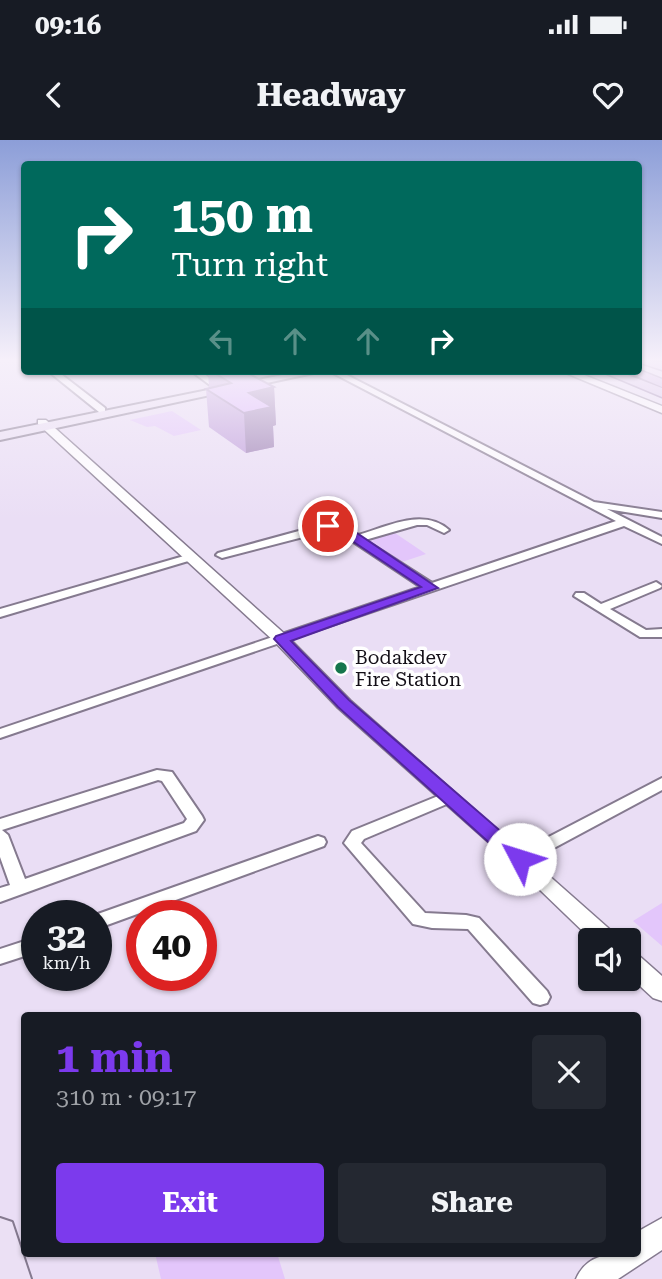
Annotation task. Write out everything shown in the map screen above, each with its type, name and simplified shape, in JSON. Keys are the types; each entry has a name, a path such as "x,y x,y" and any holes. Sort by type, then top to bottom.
{"main road":[{"path":"44,424 89,413"},
{"path":"0,433 100,413"},
{"path":"0,1234 14,1279"}],"street":[{"path":"414,413 662,541"},
{"path":"44,424 281,639 344,704 594,928"},
{"path":"582,501 662,515"},
{"path":"357,539 416,522 429,522 444,530"},
{"path":"0,734 624,523"},
{"path":"222,555 328,526 341,528 431,588"},
{"path":"0,613 191,557"},
{"path":"601,608 656,586"},
{"path":"580,596 644,634 662,633"},
{"path":"0,825 157,775 167,776 196,820 190,827 0,895"},
{"path":"520,859 662,783"},
{"path":"448,797 358,835 352,843 419,919 432,923 473,923 540,997"},
{"path":"0,835 20,888"},
{"path":"112,916 318,842"},
{"path":"0,957 21,950"},
{"path":"641,972 662,991"},
{"path":"641,1247 662,1234"},
{"path":"591,1279 625,1257"}],"shaded area":[{"path":"175,413 201,430 174,436 155,426 147,427 130,420"},
{"path":"395,533 426,554 399,563 369,540"},
{"path":"662,903 662,946 633,921"},
{"path":"156,1257 278,1257 285,1279 161,1279"}],"place":[{"name":"Bodakdev Fire Station","path":"341,668"}],"route":[{"path":"328,526 341,528 431,588 281,639 344,704 520,859"}]}
